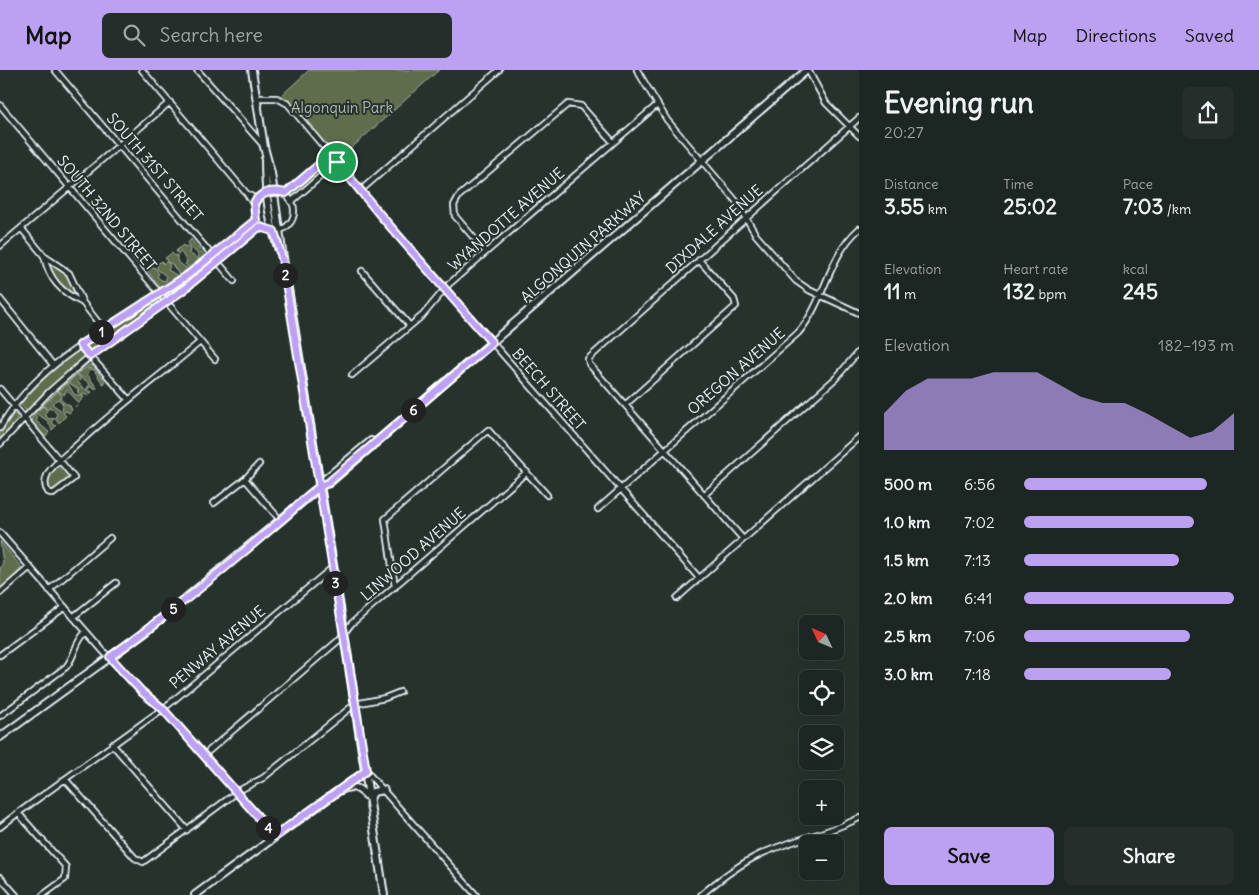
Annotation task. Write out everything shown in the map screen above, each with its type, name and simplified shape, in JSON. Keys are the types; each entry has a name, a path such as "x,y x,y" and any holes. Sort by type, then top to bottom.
{"main road":[{"path":"252,70 277,230 321,486 384,895"},
{"name":"ALGONQUIN PARKWAY","path":"0,737 194,593 321,486 328,483 808,70"},
{"path":"195,895 331,794 366,771"},
{"path":"331,794 346,787 354,787 370,799"},
{"path":"370,799 374,792 384,790"}],"street":[{"name":"SOUTH 31ST STREET","path":"55,70 234,281"},
{"path":"142,70 247,194 254,205 259,227"},
{"path":"197,70 264,147"},
{"path":"360,191 499,70"},
{"path":"637,70 666,120 736,201 756,235 796,280 821,296 859,313"},
{"path":"808,70 826,103 859,136"},
{"name":"BEECH STREET","path":"257,98 273,97 283,100 323,145 329,156 337,162 445,289 699,578"},
{"path":"0,246 170,102"},
{"path":"486,252 455,216 454,205 459,196 568,104 581,106 613,142"},
{"name":"SOUTH 32ND STREET","path":"0,105 215,359"},
{"name":"WYANDOTTE AVENUE","path":"352,375 423,315 445,289 486,252 657,105"},
{"name":"DIXDALE AVENUE","path":"624,405 588,360 859,118"},
{"path":"254,205 256,199 271,192 286,193 329,156"},
{"path":"291,202 337,162"},
{"path":"259,227 277,230 293,220 291,202 286,193"},
{"path":"247,194 256,199"},
{"path":"0,428 14,406 53,365 214,256 256,220"},
{"path":"0,444 24,418 90,356 167,302 219,262 259,227"},
{"path":"21,228 44,256 69,273 83,303 104,330"},
{"name":"OREGON AVENUE","path":"598,509 798,333 821,296 844,244 859,229"},
{"path":"44,256 48,271 56,284 66,294 83,303"},
{"path":"699,260 734,299 736,306 624,405 743,539"},
{"path":"362,271 410,326"},
{"path":"0,299 53,365"},
{"path":"0,389 60,460 74,478 57,492 50,493 46,490 48,474 60,460 200,342"},
{"path":"80,345 129,400"},
{"path":"704,495 836,378 859,351"},
{"path":"395,587 385,519 488,430 547,495"},
{"path":"677,598 859,437"},
{"path":"214,503 246,479 259,464"},
{"name":"LINWOOD AVENUE","path":"204,755 339,640 351,624 527,472"},
{"path":"246,479 281,520"},
{"path":"0,533 86,632 142,692 162,708 275,836"},
{"path":"49,590 110,538"},
{"path":"0,593 30,567"},
{"name":"PENWAY AVENUE","path":"0,827 162,708 333,567"},
{"path":"74,617 116,583"},
{"path":"0,655 65,607"},
{"path":"0,716 66,667 72,657 77,641 86,632"},
{"path":"65,779 139,862 143,862 237,793 269,774 355,704 385,698 400,692"},
{"path":"112,744 187,830"},
{"path":"366,771 476,895"},
{"path":"18,813 66,867 65,879 43,895"},
{"path":"701,895 735,868 760,854 837,828 859,818"},
{"path":"0,877 16,895"}],"green space":[{"name":"Algonquin Park","path":"309,70 439,70 339,159 282,95"},
{"path":"326,162 330,167 294,198 290,193"},
{"path":"191,239 205,256 188,268 181,252 178,254 176,251 183,245 186,248 188,246 190,249 189,253 199,260 198,254 187,244"},
{"path":"172,253 175,256 177,255 177,261 187,269 179,275 172,264 167,262 170,266 168,270 178,276 161,288 147,270 154,267 159,274 157,276 161,280 166,281 166,276 157,269 157,264 162,261 163,264 167,261 165,258"},
{"path":"210,261 212,264 169,298 166,293"},
{"path":"51,265 54,265 67,276 75,291 73,294 69,294 57,283 50,269"},
{"path":"156,299 160,304 94,351 88,349 86,345 89,341"},
{"path":"79,349 85,353 85,358 26,411 20,404 48,374"},
{"path":"91,361 31,416 29,415 66,380"},
{"path":"91,364 105,381 103,384 94,370 88,368 90,371 87,374 97,388 95,390 92,385 88,389 90,384 77,374"},
{"path":"77,374 81,379 78,382 83,388 92,392 87,396 84,394 81,396 77,391 79,390 68,382"},
{"path":"67,382 74,394 84,397 79,403 67,390 64,395 58,391"},
{"path":"58,391 62,396 60,399 69,404 72,410 69,413 66,411 63,413 66,416 59,423 55,418 57,414 50,407 48,410 43,405 50,398 54,402 52,404 62,411 63,404 58,399 55,401 51,397"},
{"path":"43,406 47,411 44,414 49,419 55,418 51,422 56,426 52,430 48,421 35,413"},
{"path":"13,414 17,415 17,421 0,440 0,434"},
{"path":"34,414 38,418 36,421 49,432 45,437 31,420"},
{"path":"59,464 71,478 52,492 48,489 49,475"},
{"path":"0,541 22,568 0,589 0,569 3,563"}],"route":[{"path":"337,162 329,156 286,193 277,191 264,193 254,203 256,220 214,256 160,294 80,345 90,356 183,290 259,227 274,231 282,258 319,488 366,771 275,836 159,704 142,692 110,657 194,593 306,498 319,488 324,484 328,483 492,343 356,187 337,162"}]}
